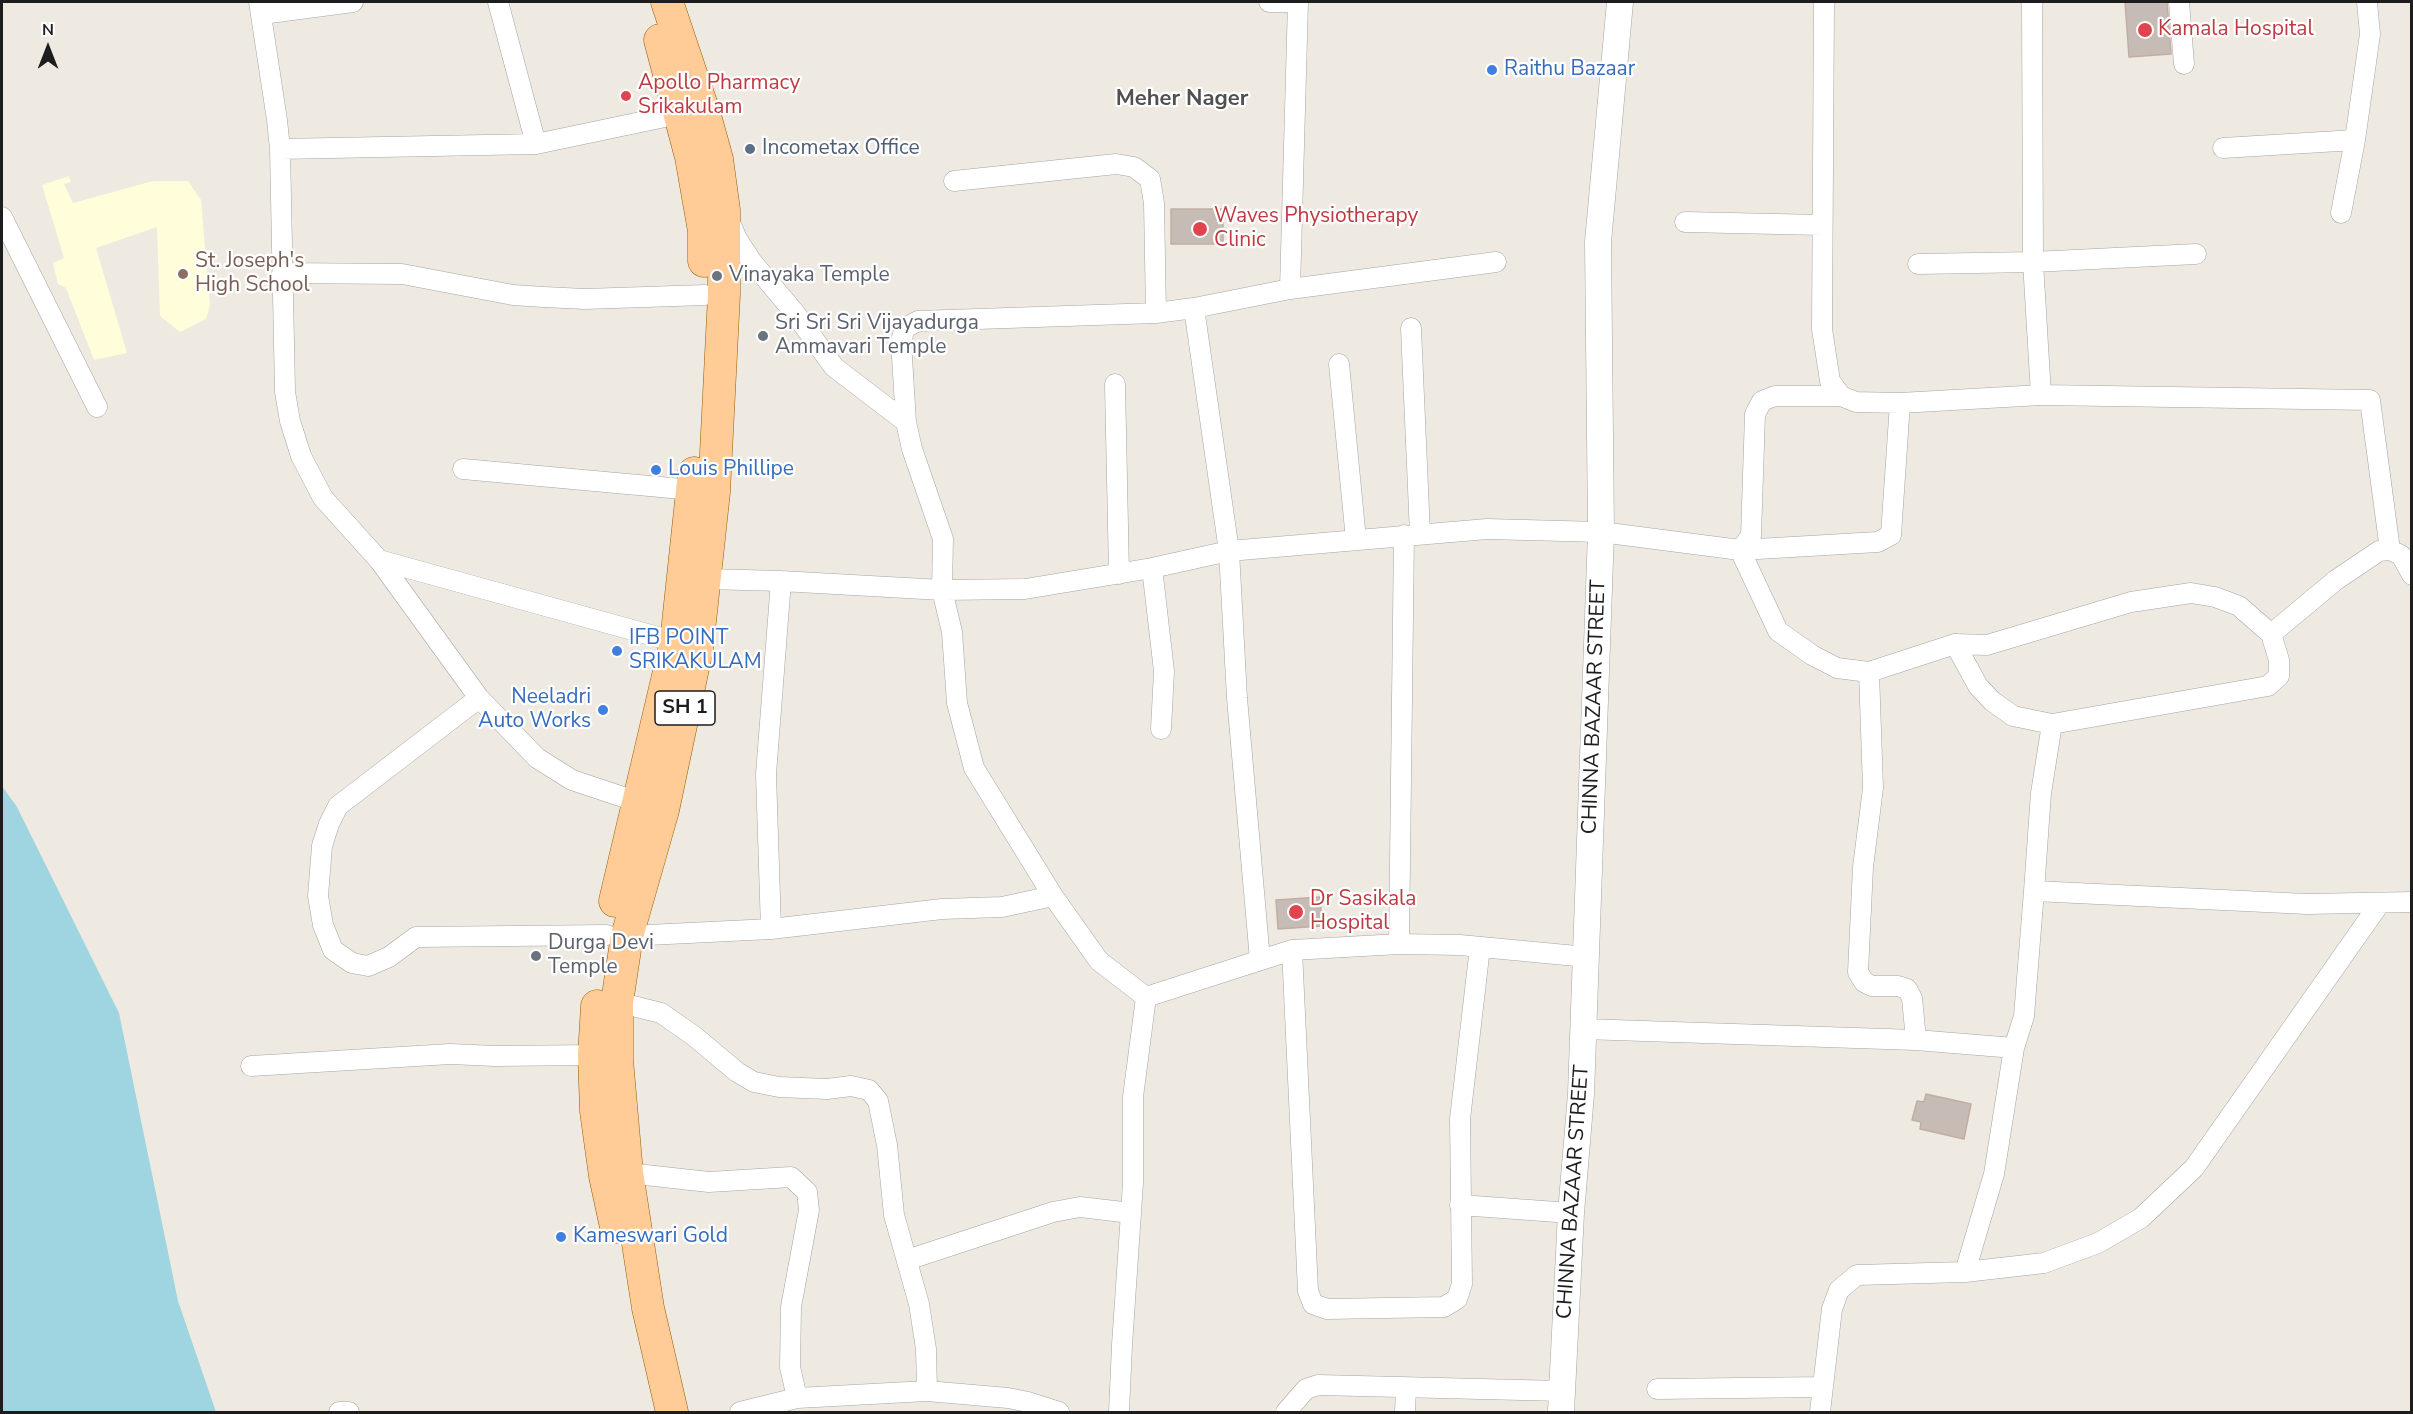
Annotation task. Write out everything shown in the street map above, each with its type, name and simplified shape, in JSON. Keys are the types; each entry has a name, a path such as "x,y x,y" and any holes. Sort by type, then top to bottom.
{"main road":[{"name":"SH 1","path":"650,2 691,157 712,208 724,295 714,492 697,648 663,810 598,990 594,1055 596,1111 605,1176 657,1413"},
{"name":"SH 1","path":"667,2 717,159 712,208 704,231 705,295 693,490 675,642 638,802 617,935 617,1060 627,1173 648,1308 672,1413"}],"street":[{"path":"353,2 260,8 280,149 285,392 290,421 301,456 323,498 379,560 479,698 537,758 572,780 638,802"},
{"path":"498,2 536,144"},
{"path":"1269,2 1298,2 1290,289"},
{"name":"CHINNA BAZAAR STREET","path":"1562,1402 1571,1213 1581,1095 1601,532 1598,242 1620,2"},
{"path":"1824,2 1822,328 1830,381 1841,396"},
{"path":"2032,2 2033,262 2041,395"},
{"path":"2179,2 2184,64"},
{"path":"2341,213 2355,140 2370,34 2367,2"},
{"path":"280,149 536,144 679,114"},
{"path":"2223,148 2355,140"},
{"path":"954,182 1116,164 1134,167 1150,179 1154,203 1156,313"},
{"path":"712,208 834,367 906,422"},
{"path":"2,218 97,407"},
{"path":"1685,222 1822,225"},
{"path":"1918,264 2033,262 2196,254"},
{"path":"1146,997 1099,961 1053,896 974,768 957,703 952,632 942,590 944,539 912,449 906,422 901,341 905,328 918,321 1156,313 1290,289 1496,262"},
{"path":"282,273 402,274 513,295 544,297 585,299 705,295"},
{"path":"1194,308 1229,551 1237,698 1260,960"},
{"path":"1399,944 1412,535 1411,328"},
{"path":"1339,364 1356,540"},
{"path":"1115,384 1119,574"},
{"path":"1740,549 1751,536 1755,414 1762,401 1775,396 1841,396 1856,402 1900,403 2041,395 2370,400 2390,550"},
{"path":"706,579 942,590 1025,589 1152,568 1229,551 1487,530 1601,532 1740,549 1878,542 1891,535 1900,403"},
{"path":"462,469 693,490"},
{"path":"1740,549 1779,631 1812,655 1837,668 1869,672 1955,644 1987,645 2131,602 2191,593 2216,597 2239,606 2271,634 2279,660 2279,676 2268,686 2052,724 2013,716 1992,701 1978,686 1955,644"},
{"path":"2271,634 2336,580 2379,550 2390,550 2401,555 2412,575"},
{"path":"379,560 675,642"},
{"path":"1152,568 1164,670 1161,729"},
{"path":"771,929 766,774 781,581"},
{"path":"1869,672 1873,788 1863,867 1858,972 1864,982 1872,986 1898,986 1907,989 1912,998 1916,1040"},
{"path":"479,698 338,806 329,824 322,846 318,896 323,926 333,950 352,963 368,966 389,957 416,937 617,935 771,929 942,909 1002,907 1053,896"},
{"path":"1965,1272 1994,1174 2014,1048 2024,1016 2041,793 2052,724"},
{"path":"2034,891 2307,904 2412,902"},
{"path":"1820,1413 1832,1309 1839,1290 1857,1275 1965,1272 2044,1263 2098,1244 2141,1218 2194,1167 2380,903"},
{"path":"1146,997 1292,950 1399,944 1480,947 1587,957"},
{"path":"1292,950 1308,1290 1313,1304 1327,1309 1444,1307 1457,1299 1462,1284 1460,1119 1480,947"},
{"path":"1119,1413 1133,1183 1133,1097 1146,997"},
{"path":"617,1002 661,1013 694,1036 737,1072 754,1082 779,1087 827,1089 851,1086 869,1090 878,1101 887,1145 894,1215 919,1304 926,1349 927,1391"},
{"path":"1583,1029 1916,1040 2014,1048"},
{"path":"251,1066 450,1054 594,1055"},
{"path":"627,1173 709,1182 791,1177 807,1191 809,1210 791,1307 790,1367 797,1398"},
{"path":"1460,1205 1571,1213"},
{"path":"907,1260 1053,1212 1080,1207 1131,1213"},
{"path":"1286,1413 1306,1389 1318,1385 1406,1388 1562,1402"},
{"path":"1657,1389 1823,1387"},
{"path":"1405,1413 1406,1388"},
{"path":"740,1413 797,1398 927,1391 1008,1398 1028,1402 1059,1413"},
{"path":"339,1413 349,1413"}],"shaded area":[{"name":"St. Joseph's High School","path":"69,176 71,182 64,184 73,203 153,181 188,181 201,200 210,305 206,319 180,332 160,316 157,227 96,248 127,353 94,360 66,288 58,284 53,263 64,258 42,185"}],"water":[{"path":"2,786 17,807 119,1013 178,1301 216,1412 2,1412"}],"building":[{"path":"2125,2 2167,2 2171,54 2129,57"},
{"path":"1171,209 1223,209 1223,244 1171,244"},
{"path":"1320,897 1322,926 1278,929 1276,900"},
{"path":"1926,1094 1971,1104 1964,1139 1920,1129 1921,1122 1912,1120 1917,1101 1924,1102"}],"place":[{"name":"Kamala Hospital","path":"2145,30"},
{"name":"Raithu Bazaar","path":"1492,70"},
{"name":"Apollo Pharmacy Srikakulam","path":"626,96"},
{"name":"Incometax Office","path":"750,149"},
{"name":"Waves Physiotherapy Clinic","path":"1200,229"},
{"name":"St. Joseph's High School","path":"183,274"},
{"name":"Vinayaka Temple","path":"717,276"},
{"name":"Sri Sri Sri Vijayadurga Ammavari Temple","path":"763,336"},
{"name":"Louis Phillipe","path":"656,470"},
{"name":"IFB POINT SRIKAKULAM","path":"617,651"},
{"name":"Neeladri Auto Works","path":"603,710"},
{"name":"Dr Sasikala Hospital","path":"1296,912"},
{"name":"Durga Devi Temple","path":"536,956"},
{"name":"Kameswari Gold","path":"561,1237"}],"district":[{"name":"Meher Nager","path":"1182,100"}]}
